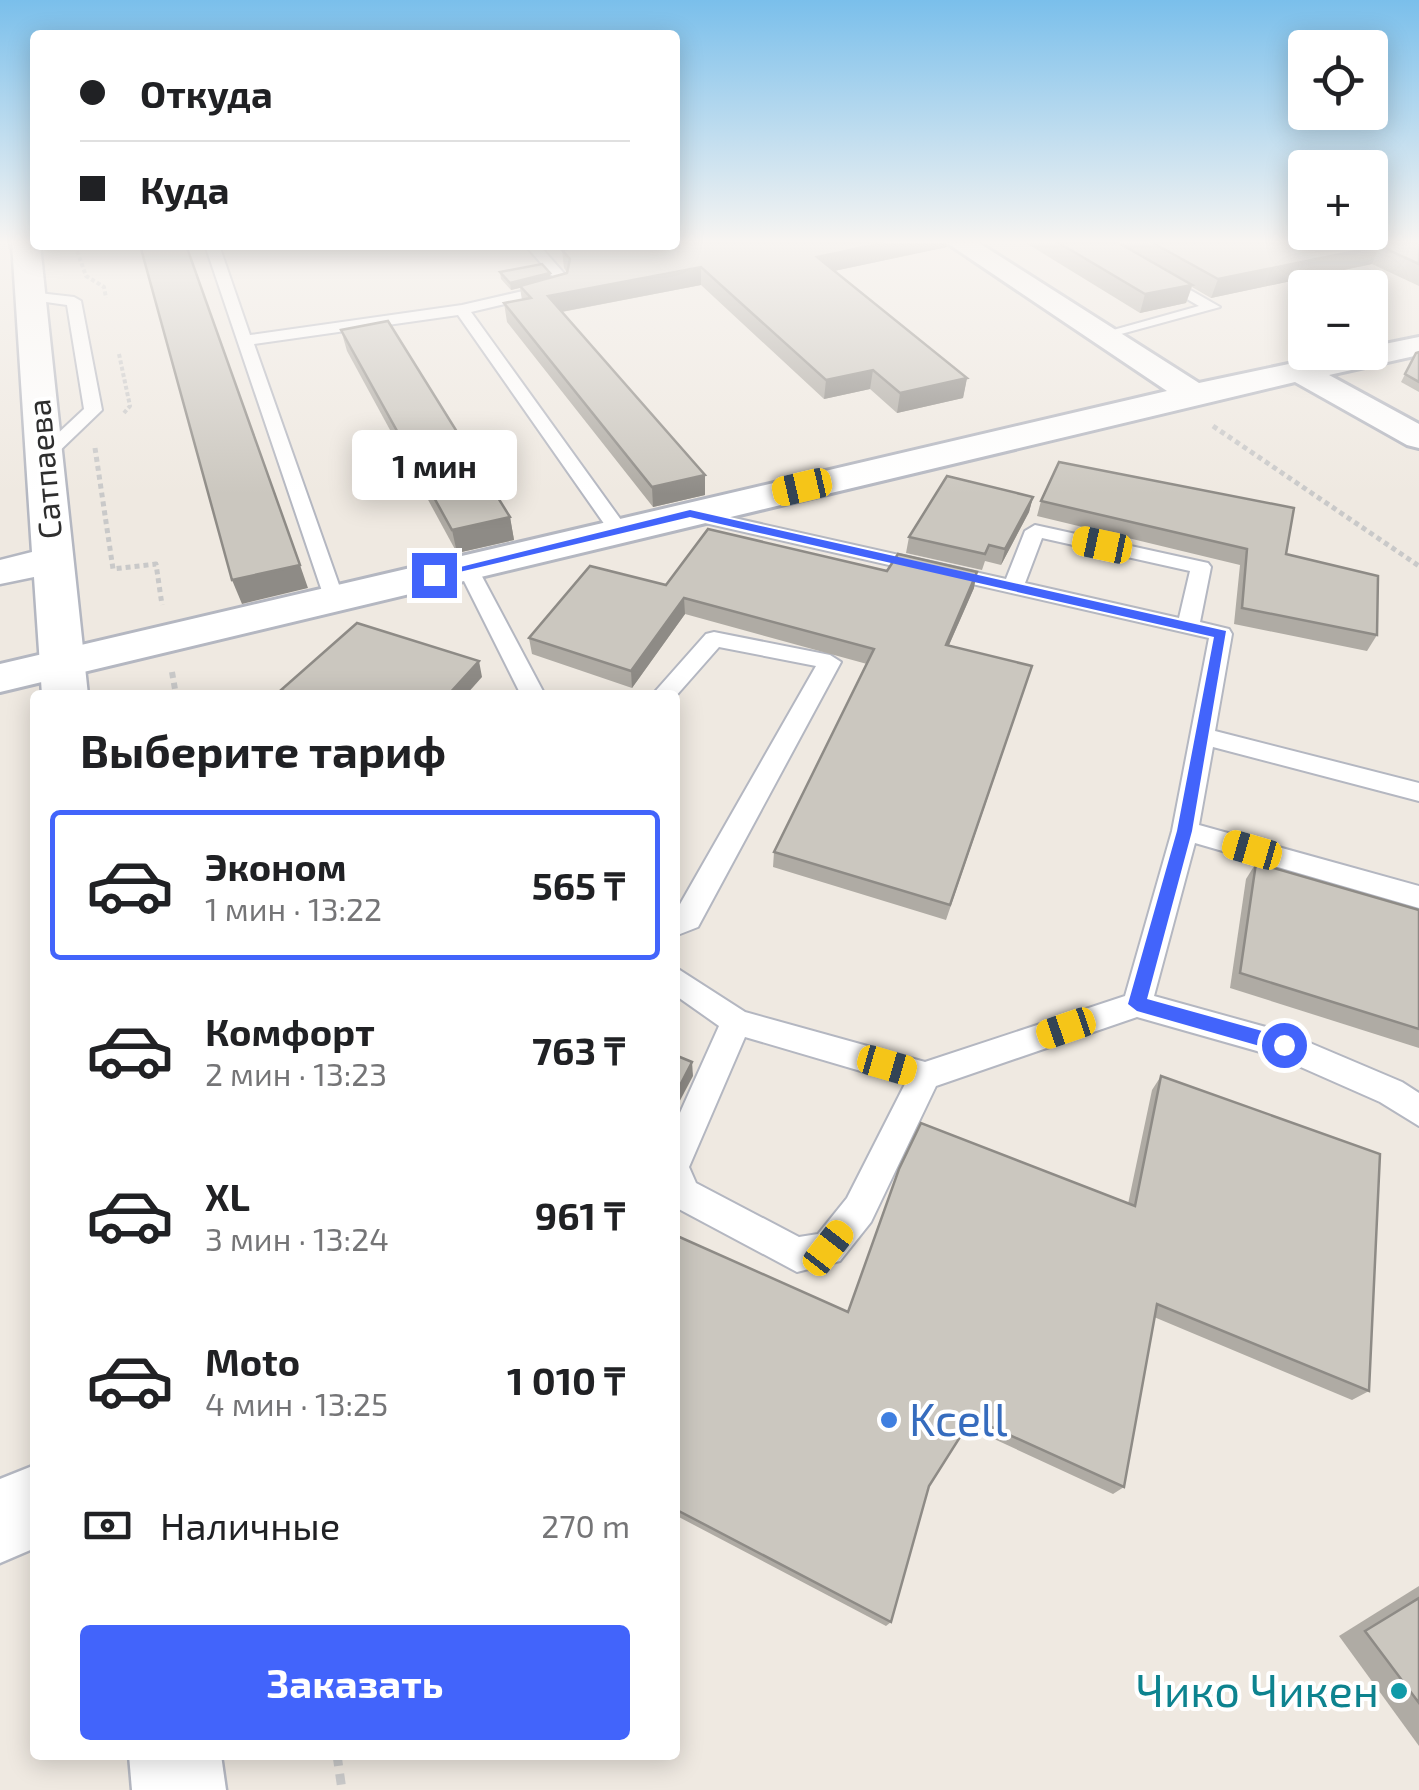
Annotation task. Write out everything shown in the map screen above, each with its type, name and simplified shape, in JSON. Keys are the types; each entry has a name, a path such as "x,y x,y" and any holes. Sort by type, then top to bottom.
{"street":[{"name":"Сатпаева","path":"33,327 64,679"},
{"path":"1089,327 1183,396"},
{"path":"0,678 64,679 167,638 1183,396 1419,346"},
{"path":"1301,372 1419,438"},
{"path":"0,572 54,560"},
{"path":"0,1522 30,1507"},
{"path":"176,1760 179,1790"}],"lane":[{"path":"44,456 93,410 78,327"},
{"path":"240,327 333,599"},
{"path":"245,340 342,327"},
{"path":"474,327 619,530"},
{"path":"1105,337 1142,327"},
{"path":"690,514 1221,634 1185,831 1137,1004"},
{"path":"1013,587 1035,531 1201,566 1188,626"},
{"path":"467,567 530,690"},
{"path":"668,690 714,638 830,662 688,919 680,923"},
{"path":"1203,736 1419,792"},
{"path":"1185,831 1419,898"},
{"path":"680,982 736,1022 925,1076 1137,1004 1284,1045 1391,1092 1419,1111"},
{"path":"680,1150 736,1022"},
{"path":"680,1185 684,1194 797,1254 828,1248 859,1210 925,1076"}],"path":[{"path":"115,338 130,406 118,418"},
{"path":"1183,396 1419,566"},
{"path":"94,444 113,569 156,564 175,690"},
{"path":"338,1760 342,1790"}],"building":[{"path":"162,327 215,327 300,565 232,580"},
{"path":"391,327 510,517 452,530 341,330"},
{"path":"523,327 575,327 705,475 652,487"},
{"path":"767,327 903,327 967,378 900,393 873,370 826,380"},
{"path":"1419,352 1419,382 1405,374"},
{"path":"1059,462 1294,508 1286,554 1378,576 1377,635 1242,608 1247,549 1041,501"},
{"path":"947,476 1033,497 1005,549 989,545 985,554 909,537"},
{"path":"708,529 887,571 898,554 977,572 946,645 1032,666 950,905 774,852 874,649 684,598 631,671 529,638 590,566 666,585"},
{"path":"357,623 479,661 453,690 281,690"},
{"path":"1256,863 1419,910 1419,1029 1240,973"},
{"path":"680,1057 692,1062 680,1085"},
{"path":"1161,1076 1380,1154 1369,1391 1157,1304 1124,1487 972,1418 929,1486 891,1622 680,1512 680,1237 848,1312 899,1169 921,1123 1135,1206"},
{"path":"1419,1598 1419,1703 1365,1631"}],"place":[{"name":"Kcell","path":"889,1420"},
{"name":"Чико Чикен","path":"1399,1691"}],"route":[{"path":"434,575 690,514 1221,634 1185,831 1137,1004 1284,1045"}]}
